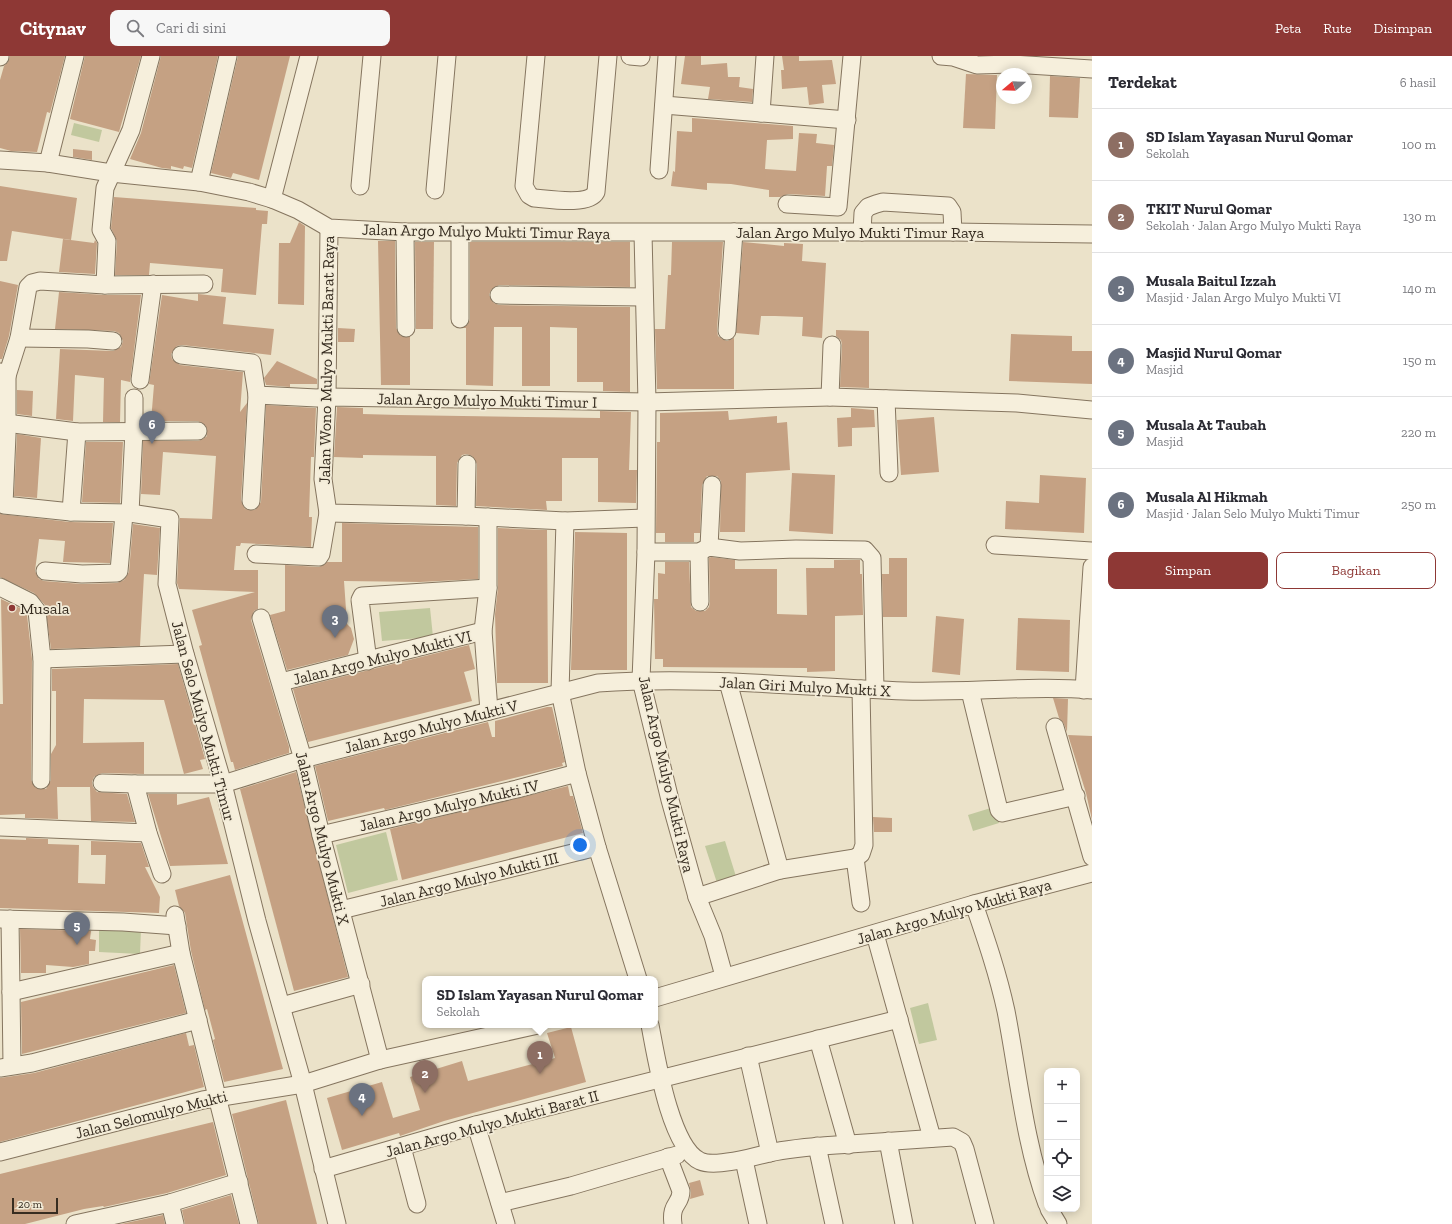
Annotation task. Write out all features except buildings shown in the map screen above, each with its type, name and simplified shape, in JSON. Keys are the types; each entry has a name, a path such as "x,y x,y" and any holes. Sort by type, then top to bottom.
{"street":[{"path":"48,163 75,56"},
{"path":"105,286 108,241 101,230 105,188 131,130 151,56"},
{"path":"199,182 228,56"},
{"path":"272,199 309,56"},
{"path":"360,186 372,56"},
{"path":"435,190 448,56"},
{"path":"536,56 524,186 529,195 534,198 582,201 592,198 596,192 608,56"},
{"path":"659,170 667,56"},
{"path":"761,113 765,56"},
{"path":"787,204 835,208 840,204 852,56"},
{"path":"941,56 953,57 977,64 1012,60 1092,69"},
{"path":"664,105 847,120"},
{"name":"Jalan Wono Mulyo Mukti Barat Raya","path":"0,160 48,163 111,173 199,182 249,192 272,199 298,210 329,228 327,397 323,479 328,513 321,554 319,557 256,554"},
{"path":"862,226 863,213 868,207 883,202 944,205 950,208 952,224"},
{"name":"Jalan Argo Mulyo Mukti Timur Raya","path":"329,228 405,232 643,233 734,232 862,226 952,224 1084,234"},
{"path":"405,232 406,328"},
{"path":"460,232 460,319"},
{"path":"727,331 734,232"},
{"path":"328,513 466,516 565,521 645,518 647,402 643,297 643,233"},
{"path":"198,431 134,430 77,432 6,423 4,374 19,338 28,287 32,283 40,281 105,286 204,284"},
{"path":"140,380 153,284"},
{"path":"499,295 643,297"},
{"path":"19,338 88,338 113,341"},
{"path":"830,397 832,345"},
{"path":"181,355 252,363 257,395 254,419 251,501"},
{"path":"257,395 316,398 327,397"},
{"name":"Jalan Argo Mulyo Mukti Timur I","path":"327,397 647,402 830,397 1017,403 1092,410"},
{"path":"45,571 82,574 117,573 119,571 127,513 134,430 134,398"},
{"path":"886,399 889,473"},
{"name":"Jalan Selo Mulyo Mukti Timur","path":"6,423 7,435 3,505 71,512 127,513 170,519 167,584 185,654 223,784 257,921 303,1084 337,1224"},
{"path":"71,512 77,432"},
{"path":"466,516 467,464"},
{"path":"700,602 704,549 712,485"},
{"path":"488,517 488,588 483,632 489,711"},
{"name":"Jalan Argo Mulyo Mukti Raya","path":"645,518 646,552 641,680 670,800 697,896 713,936 724,976"},
{"path":"565,521 560,692 577,773 597,846 637,976"},
{"path":"995,545 1092,551"},
{"path":"646,552 704,549 740,551 796,549 865,550 870,553 872,558 864,845 861,854 854,858 780,870 697,896"},
{"path":"1088,690 1092,567"},
{"path":"0,588 30,602 37,611 42,659 41,780"},
{"path":"368,661 360,600 362,596 488,588"},
{"name":"Jalan Argo Mulyo Mukti X","path":"261,618 282,682 303,758 321,835 380,1060"},
{"name":"Jalan Argo Mulyo Mukti VI","path":"282,682 483,632"},
{"path":"42,659 185,654"},
{"name":"Jalan Argo Mulyo Mukti V","path":"102,783 223,784 303,758 598,682 641,680"},
{"name":"Jalan Giri Mulyo Mukti X","path":"641,680 728,682 868,689 970,691 1064,688 1088,690"},
{"path":"728,682 780,870"},
{"path":"970,691 999,810 1002,813 1076,796"},
{"path":"1055,727 1076,796 1092,857"},
{"name":"Jalan Argo Mulyo Mukti IV","path":"321,835 501,793 577,773"},
{"path":"135,784 148,833 162,874"},
{"path":"0,827 148,833"},
{"name":"Jalan Argo Mulyo Mukti III","path":"341,910 597,846"},
{"path":"854,858 861,903"},
{"name":"Jalan Argo Mulyo Mukti Raya","path":"658,997 724,976 974,904 1092,873"},
{"path":"974,904 992,957 1005,1009 1032,1151 1044,1193"},
{"path":"198,1020 32,1063 6,1067 11,992 5,919 123,922 176,921 181,953 218,1097 249,1224"},
{"path":"874,934 932,1138"},
{"path":"11,992 181,953"},
{"path":"282,1006 361,984"},
{"name":"Jalan Argo Mulyo Mukti Barat II","path":"323,1169 476,1124 899,1019"},
{"path":"303,1084 380,1060 524,1028"},
{"path":"651,1028 660,1078 678,1138 691,1154 701,1162 744,1160 770,1153 817,1146 932,1138 953,1138 962,1142 965,1149 985,1224"},
{"path":"818,1039 848,1145"},
{"path":"748,1056 770,1153"},
{"name":"Jalan Selomulyo Mukti","path":"0,1152 218,1097 303,1084"},
{"path":"476,1124 506,1224"},
{"path":"888,1141 904,1224"},
{"path":"817,1146 834,1224"},
{"path":"402,1147 417,1204"},
{"path":"500,1203 571,1186 673,1156 681,1191 681,1197 672,1210 673,1224"},
{"path":"744,1160 758,1224"},
{"path":"75,1224 95,1222 170,1203 239,1182"},
{"path":"170,1203 175,1224"},
{"path":"1051,1212 1058,1224"}],"green space":[{"path":"74,123 102,130 99,142 71,135"},
{"path":"430,608 433,637 382,641 379,612"},
{"path":"994,807 999,823 973,831 968,815"},
{"path":"386,832 398,880 348,893 336,845"},
{"path":"725,841 738,883 719,889 705,846"},
{"path":"99,928 141,929 140,954 99,952"},
{"path":"928,1003 937,1040 919,1044 910,1008"}],"place":[{"name":"Musala Al Hikmah","path":"152,444"},
{"name":"Musala","path":"12,608"},
{"name":"Musala Baitul Izzah","path":"335,638"},
{"name":"Musala At Taubah","path":"77,945"},
{"name":"SD Islam Yayasan Nurul Qomar","path":"540,1074"},
{"name":"TKIT Nurul Qomar","path":"425,1093"},
{"name":"Masjid Nurul Qomar","path":"362,1116"}]}
